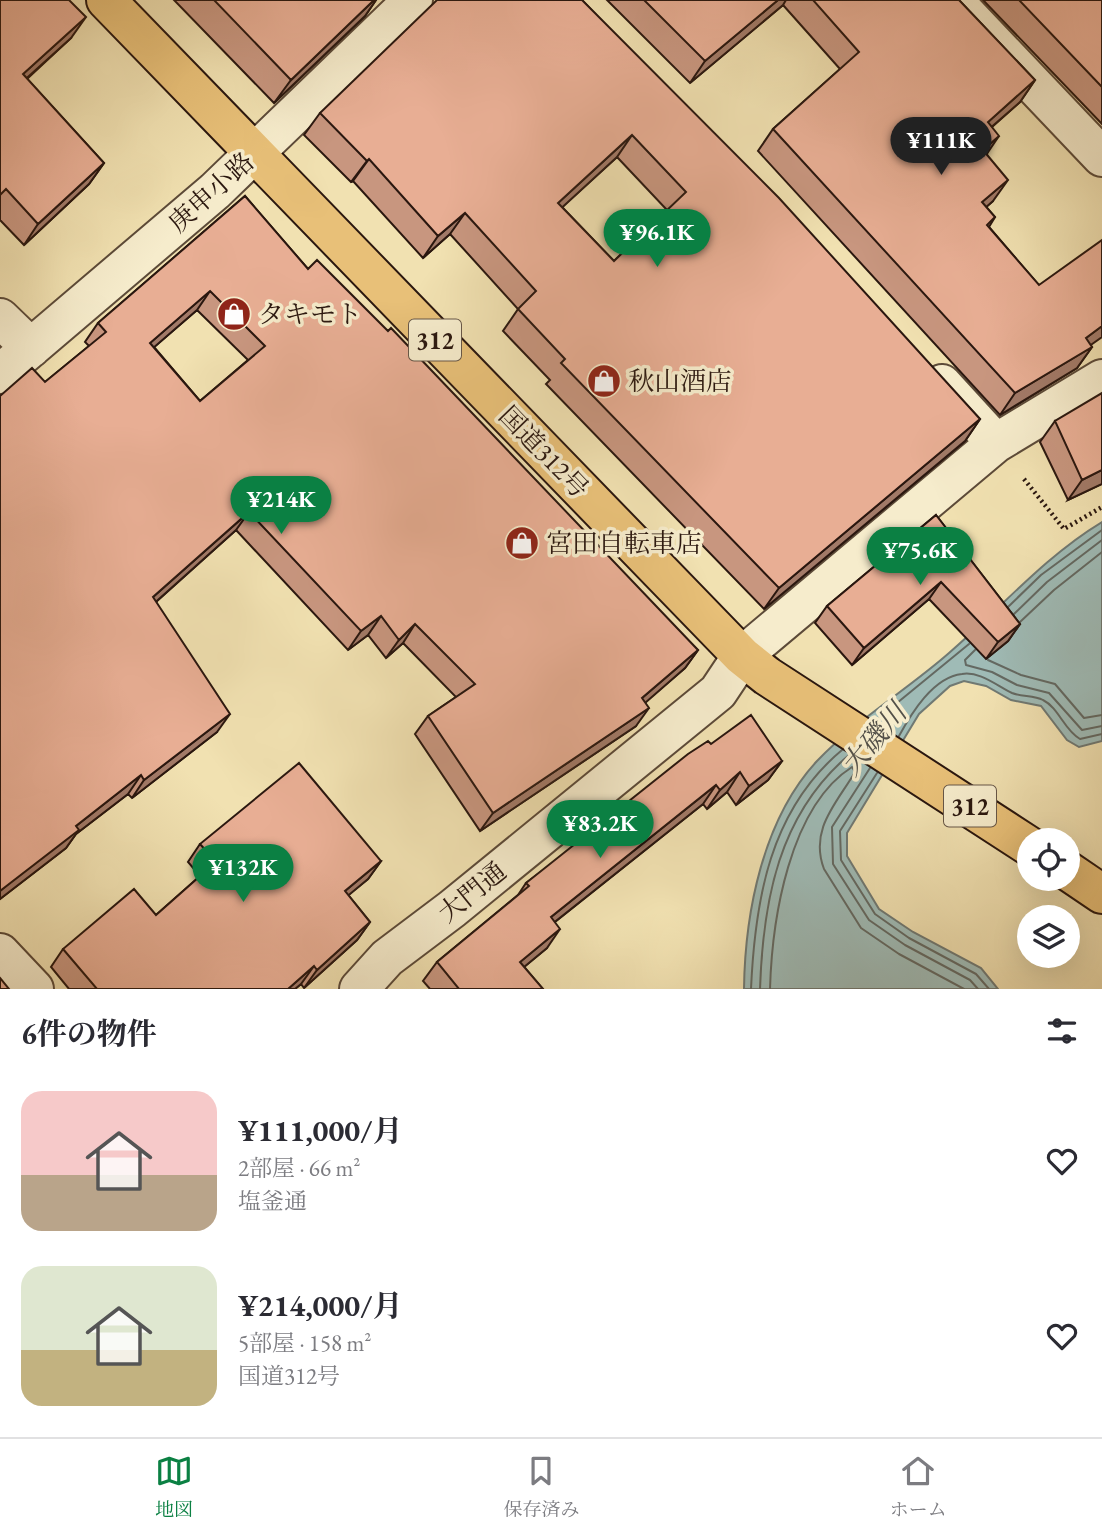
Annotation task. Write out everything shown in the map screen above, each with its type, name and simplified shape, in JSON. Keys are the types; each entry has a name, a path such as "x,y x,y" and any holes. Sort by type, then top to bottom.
{"highway":[{"name":"国道312号","path":"106,0 755,666 1017,838"},
{"path":"1080,879 1102,894"}],"street":[{"name":"庚申小路","path":"0,374 215,191 412,0"},
{"path":"953,0 1102,157"},
{"path":"0,318 31,348"},
{"path":"920,360 996,443"},
{"name":"大門通","path":"359,989 387,958 452,909 718,692 755,666 996,443 1102,379"},
{"path":"0,953 34,989"}],"path":[{"path":"996,443 1064,529 1102,507"}],"water":[{"name":"大磯川","path":"1102,522 1102,741 1079,747 1067,740 1041,706 1011,700 986,686 964,681 950,686 919,714 847,833 847,856 879,909 913,932 981,968 998,989 744,989 753,898 770,838 798,784 817,761 848,732 949,653 1061,551"}],"building":[{"path":"0,0 69,0 86,17 23,74 104,163 38,224 6,189 0,195"},
{"path":"214,0 374,0 291,80"},
{"path":"437,0 582,0 779,198 980,419 779,588 561,363 565,359 518,309 536,291 465,213 438,236 369,159 367,161 320,113","holes":["632,135 686,192 614,261 558,203"]},
{"path":"644,0 778,0 705,61"},
{"path":"813,0 959,0 1035,80 988,122 999,136 983,150 1008,180 982,202 995,217 987,225 1039,285 1102,240 1102,326 1086,338 1092,347 1015,393 773,129 859,52"},
{"path":"1019,0 1102,0 1102,87"},
{"path":"245,196 308,269 317,260 388,331 391,328 698,650 642,698 649,708 493,813 428,716 475,684 415,624 399,640 381,616 361,631 249,512 153,597 230,714 144,780 141,775 76,826 79,830 0,891 0,396 32,368 45,382 106,332 98,323","holes":["210,291 265,346 200,401 150,343"]},
{"path":"1102,393 1102,470 1082,480 1055,421"},
{"path":"936,515 1020,624 998,642 941,582 864,648 827,606"},
{"path":"751,715 782,761 749,786 740,772 720,790 716,785 551,917 560,929 520,962 543,989 459,989 437,962 529,886 526,883 688,754 708,741 711,744"},
{"path":"299,763 381,861 345,891 370,922 317,970 314,966 288,989 97,989 63,949 134,889 156,915 216,862 200,844"},
{"path":"0,978 9,989 0,989"}],"place":[{"name":"タキモト","path":"234,314"},
{"name":"秋山酒店","path":"604,381"},
{"name":"宮田自転車店","path":"522,543"}]}
